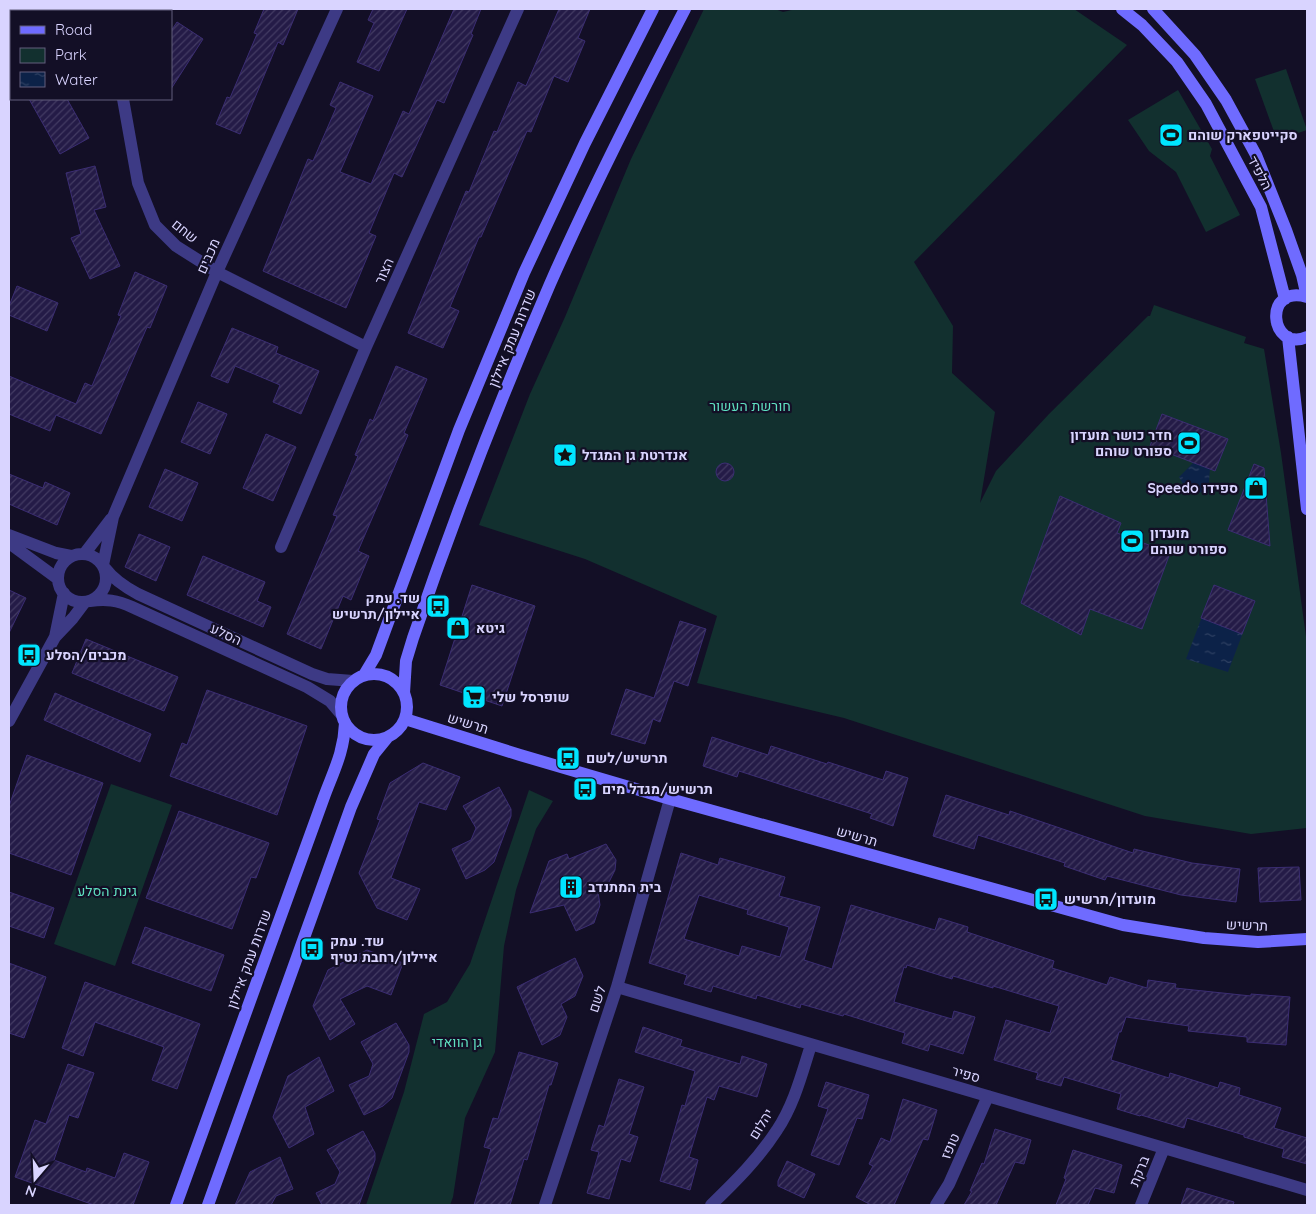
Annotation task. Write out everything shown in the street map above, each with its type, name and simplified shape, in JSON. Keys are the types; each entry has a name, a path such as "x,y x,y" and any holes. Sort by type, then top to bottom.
{"main road":[{"name":"שדרות עמק איילון","path":"359,678 376,655 459,430 524,273 585,143 653,9"},
{"name":"שדרות עמק איילון","path":"404,693 406,662 413,638 486,440 576,227 685,9"},
{"name":"הלפיד","path":"1122,9 1142,25 1177,62 1206,104 1261,207 1285,299"},
{"name":"הלפיד","path":"1153,9 1195,55 1226,100 1256,155 1286,230 1302,275 1307,297"},
{"path":"1307,297 1300,295 1285,299 1279,304 1275,319 1281,332 1288,337 1295,339 1307,337"},
{"path":"1288,337 1307,509"},
{"path":"376,674 387,677 400,687 404,693 407,708 405,719 397,732 387,738 376,741 356,736 347,728 340,705 343,694 359,678 376,674"},
{"name":"שדרות עמק איילון","path":"176,1205 317,814 338,761 344,742 343,718"},
{"name":"תרשיש","path":"405,719 670,799 1123,925 1204,938 1258,942 1307,939"},
{"path":"208,1205 351,807 374,754 387,738"}],"street":[{"name":"מכבים","path":"104,567 113,518 217,272 337,9"},
{"name":"הצור","path":"282,547 366,347 518,9"},
{"name":"שחם","path":"123,100 138,183 155,225 176,246 217,272 366,347"},
{"name":"מכבים","path":"85,553 113,518"},
{"path":"9,535 56,553 71,556 85,553 93,556 104,567 107,576 104,590 98,596 88,601 55,637 9,721"},
{"path":"9,543 58,579"},
{"path":"71,556 61,565 58,582 64,593 72,600 88,601"},
{"name":"הסלע","path":"104,567 111,577 138,594 312,674 327,679 359,678"},
{"path":"55,637 64,593"},
{"name":"הסלע","path":"88,601 106,599 119,601 307,687 330,701 343,718"},
{"name":"לשם","path":"545,1205 616,987 670,799"},
{"name":"ספיר","path":"616,987 1307,1190"},
{"name":"יהלום","path":"711,1205 757,1158 778,1129 797,1091 811,1045"},
{"name":"טופז","path":"936,1205 949,1184 988,1096"},
{"name":"ברקת","path":"1141,1205 1164,1148"}],"green space":[{"name":"חורשת העשור","path":"704,9 775,9 783,12 796,9 1074,9 1127,45 914,262 953,326 952,373 995,412 980,503 996,471 1049,414 1150,316 1154,305 1246,337 1244,343 1264,349 1281,453 1307,644 1307,828 1251,834 1145,816 844,718 697,683 717,616 585,559 479,525 530,394 565,317 631,159"},
{"path":"1286,69 1307,130 1277,140 1255,79"},
{"path":"1178,90 1212,149 1210,156 1240,215 1206,232 1176,172 1149,151 1128,120"},
{"name":"גינת הסלע","path":"111,784 172,805 115,966 54,944"},
{"name":"גן הוואדי","path":"529,790 553,801 536,829 516,890 504,946 495,1052 465,1118 453,1197 450,1205 366,1205 404,1092 424,1014 447,1002 470,964"}],"water":[{"path":"1193,463 1210,469 1208,492 1188,493 1179,477"},
{"path":"1214,585 1255,601 1228,672 1186,659"}],"building":[{"path":"264,9 298,9 283,45 278,42 240,134 216,124 227,97 230,98 257,34 254,33"},
{"path":"373,9 407,9 379,71 357,62 374,23 368,20"},
{"path":"454,9 481,9 471,34 473,35 444,103 437,100 402,177 394,173 369,233 376,236 346,308 263,271 308,159 313,161 336,108 330,105 340,82 373,96 340,172 371,184 403,111 409,114"},
{"path":"559,9 590,9 578,38 585,41 568,82 554,76 531,132 527,131 450,307 459,311 443,348 408,333 466,191 469,192 494,131 497,132 518,82 526,86"},
{"path":"177,22 203,39 172,87 172,30"},
{"path":"30,100 68,100 89,138 60,154"},
{"path":"95,166 106,207 94,210 120,266 90,279 71,238 81,234 66,173"},
{"path":"135,272 167,286 150,328 147,327 101,434 56,415 50,431 9,414 9,376 76,404 85,383 92,386 121,316 118,315"},
{"path":"17,286 58,303 47,331 9,315 9,306"},
{"path":"232,328 278,347 276,353 319,371 301,414 273,402 280,385 235,366 228,383 211,376"},
{"path":"396,366 427,379 404,433 408,435 358,551 369,556 351,600 343,596 321,649 287,634 337,516 333,515 358,456 355,455 370,419 373,421"},
{"path":"198,402 227,414 210,454 181,442"},
{"name":"חדר כושר מועדון ספורט שוהם","path":"1162,414 1228,439 1215,471 1150,446"},
{"path":"266,434 296,447 273,501 243,488"},
{"path":"725,463 731,466 734,472 731,478 725,481 719,478 716,472 719,466"},
{"path":"1254,464 1264,468 1270,546 1228,530"},
{"path":"165,469 198,483 182,521 149,507"},
{"path":"9,474 43,488 45,482 70,493 57,525 9,504"},
{"path":"1060,496 1121,523 1117,533 1170,553 1142,629 1090,609 1081,635 1021,603"},
{"path":"139,534 170,547 156,581 125,567"},
{"path":"203,556 265,582 257,601 271,607 263,627 187,595"},
{"path":"472,585 535,606 502,706 440,685"},
{"path":"1214,585 1255,601 1242,634 1201,618"},
{"path":"9,590 26,598 9,633"},
{"path":"680,621 706,629 688,686 674,681 660,722 653,719 645,744 611,734 626,689 654,698"},
{"path":"86,639 178,677 164,711 72,673"},
{"path":"207,690 307,726 277,815 170,776 182,743 187,745"},
{"path":"55,693 151,734 140,762 44,720"},
{"path":"712,737 768,755 771,746 883,780 886,771 908,778 893,826 870,818 872,814 739,771 737,777 703,766"},
{"path":"27,755 103,783 71,875 9,853 9,806"},
{"path":"423,763 460,777 446,810 419,802 391,878 420,889 407,920 377,908 359,873 380,820 377,819 390,783"},
{"path":"499,787 511,809 511,816 494,862 485,870 466,879 452,849 471,840 476,828 463,806"},
{"path":"946,795 1009,815 1010,811 1133,853 1134,849 1192,863 1240,869 1236,902 1181,895 1107,876 1105,880 1064,866 1065,863 978,835 974,849 933,836"},
{"path":"179,811 269,843 256,878 251,877 232,929 146,898"},
{"name":"בית המתנדב","path":"606,844 616,860 615,870 609,882 598,892 600,905 594,923 576,931 564,905 530,913 549,861 567,854 569,859"},
{"path":"681,853 718,865 720,858 785,877 779,896 820,907 804,960 832,969 851,905 935,930 939,918 968,927 967,932 1054,961 1052,968 1107,985 1110,977 1147,988 1148,980 1176,984 1175,988 1251,996 1251,994 1290,997 1286,1045 1247,1042 1247,1037 1188,1031 1189,1026 1126,1017 1121,1032 1119,1032 1111,1060 1169,1078 1170,1073 1218,1088 1220,1082 1240,1088 1239,1095 1281,1108 1274,1128 1307,1138 1307,1164 1282,1157 1284,1149 1187,1118 1184,1128 1117,1109 1121,1094 1064,1077 1061,1086 1036,1079 1038,1073 994,1060 1006,1020 1050,1033 1059,1006 993,986 993,988 953,976 952,979 907,965 906,968 904,967 894,1002 952,1019 954,1011 975,1017 963,1054 930,1044 928,1051 902,1043 905,1033 844,1014 843,1016 801,1004 800,1008 757,995 756,999 713,986 711,992 684,984 687,975 649,963","holes":["699,895 748,910 747,914 789,927 780,957 742,946 739,956 684,939"]},
{"path":"1299,867 1301,900 1260,902 1258,868"},
{"path":"9,892 54,908 44,938 9,926"},
{"path":"145,927 224,955 211,991 132,963"},
{"path":"367,950 403,963 391,995 367,986 340,999 355,1024 330,1040 313,1006 328,970"},
{"path":"575,958 583,976 575,996 561,1004 567,1017 560,1035 542,1045 517,987"},
{"path":"9,963 46,977 24,1038 9,1033"},
{"path":"85,982 200,1024 177,1089 152,1080 164,1047 95,1022 83,1056 62,1048"},
{"path":"396,1023 409,1045 409,1052 392,1098 383,1106 364,1115 349,1085 369,1076 373,1064 361,1042"},
{"path":"643,1027 682,1040 680,1046 740,1064 742,1056 767,1064 757,1097 719,1086 714,1100 707,1097 689,1157 698,1160 690,1190 660,1181 682,1105 685,1106 695,1071 635,1052"},
{"path":"519,1052 558,1063 551,1085 549,1085 527,1160 524,1159 510,1205 474,1205 491,1149 484,1147 493,1118 498,1119"},
{"path":"319,1057 334,1091 305,1107 314,1134 289,1148 273,1117 288,1076"},
{"path":"68,1064 94,1073 78,1118 69,1115 54,1160 86,1172 87,1168 115,1178 124,1153 149,1162 133,1205 94,1205 15,1177 35,1120 46,1124"},
{"path":"619,1079 644,1087 629,1134 638,1137 630,1162 621,1159 609,1199 587,1193 599,1152 591,1150 599,1125 604,1127"},
{"path":"826,1082 869,1095 862,1119 857,1118 839,1165 811,1155 828,1109 818,1106"},
{"path":"903,1099 937,1110 928,1140 923,1139 894,1205 871,1205 856,1197 873,1166 869,1164 881,1138 890,1142"},
{"path":"995,1129 1031,1140 1024,1164 1015,1162 996,1205 964,1205 972,1191 970,1191 982,1163 984,1164"},
{"path":"363,1131 375,1153 375,1160 359,1205 322,1205 316,1193 335,1184 340,1172 327,1150"},
{"path":"1073,1150 1122,1165 1114,1193 1095,1188 1088,1205 1056,1205 1066,1179 1064,1178"},
{"path":"280,1157 293,1189 276,1196 271,1205 235,1205 250,1172"},
{"path":"787,1161 815,1174 804,1198 778,1186 778,1181"},
{"path":"1187,1188 1234,1202 1233,1205 1181,1205"}],"place":[{"name":"סקייטפארק שוהם","path":"1171,135"},
{"name":"חדר כושר מועדון ספורט שוהם","path":"1189,443"},
{"name":"אנדרטת גן המגדל","path":"565,455"},
{"name":"Speedo ספידו","path":"1256,488"},
{"name":"מועדון ספורט שוהם","path":"1132,541"},
{"name":"שד. עמק איילון/תרשיש","path":"438,606"},
{"name":"גיטא","path":"458,628"},
{"name":"מכבים/הסלע","path":"29,655"},
{"name":"שופרסל שלי","path":"474,697"},
{"name":"תרשיש/לשם","path":"568,758"},
{"name":"תרשיש/מגדל מים","path":"585,789"},
{"name":"בית המתנדב","path":"571,887"},
{"name":"מועדון/תרשיש","path":"1046,899"},
{"name":"שד. עמק איילון/רחבת נטיף","path":"312,949"}]}
